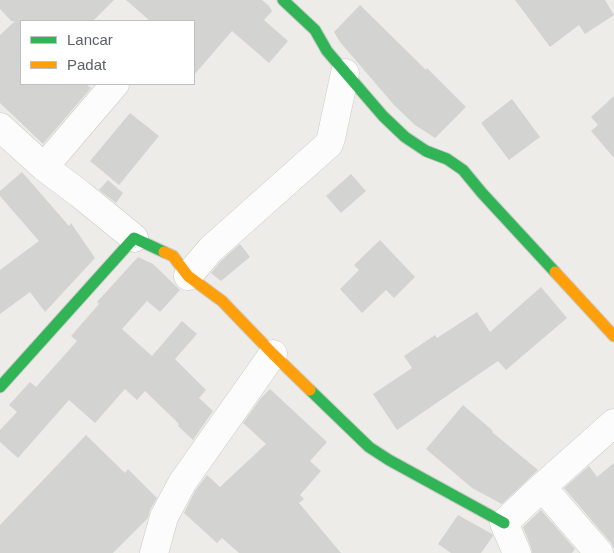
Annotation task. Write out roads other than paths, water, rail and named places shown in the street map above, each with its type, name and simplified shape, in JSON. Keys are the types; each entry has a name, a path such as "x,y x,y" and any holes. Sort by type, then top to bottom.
{"street":[{"path":"283,0 314,30 327,51 383,116 405,137 426,151 447,160 463,170 614,336"},
{"path":"188,276 211,249 329,144 345,72"},
{"path":"44,168 115,85"},
{"path":"0,127 44,168 80,194 134,238 173,256 188,276 222,301 272,354 369,447 389,460 504,523 517,553"},
{"path":"0,387 134,238"},
{"path":"154,553 164,517 182,483 272,354"},
{"path":"504,523 614,423"},
{"path":"542,487 599,553"}]}
